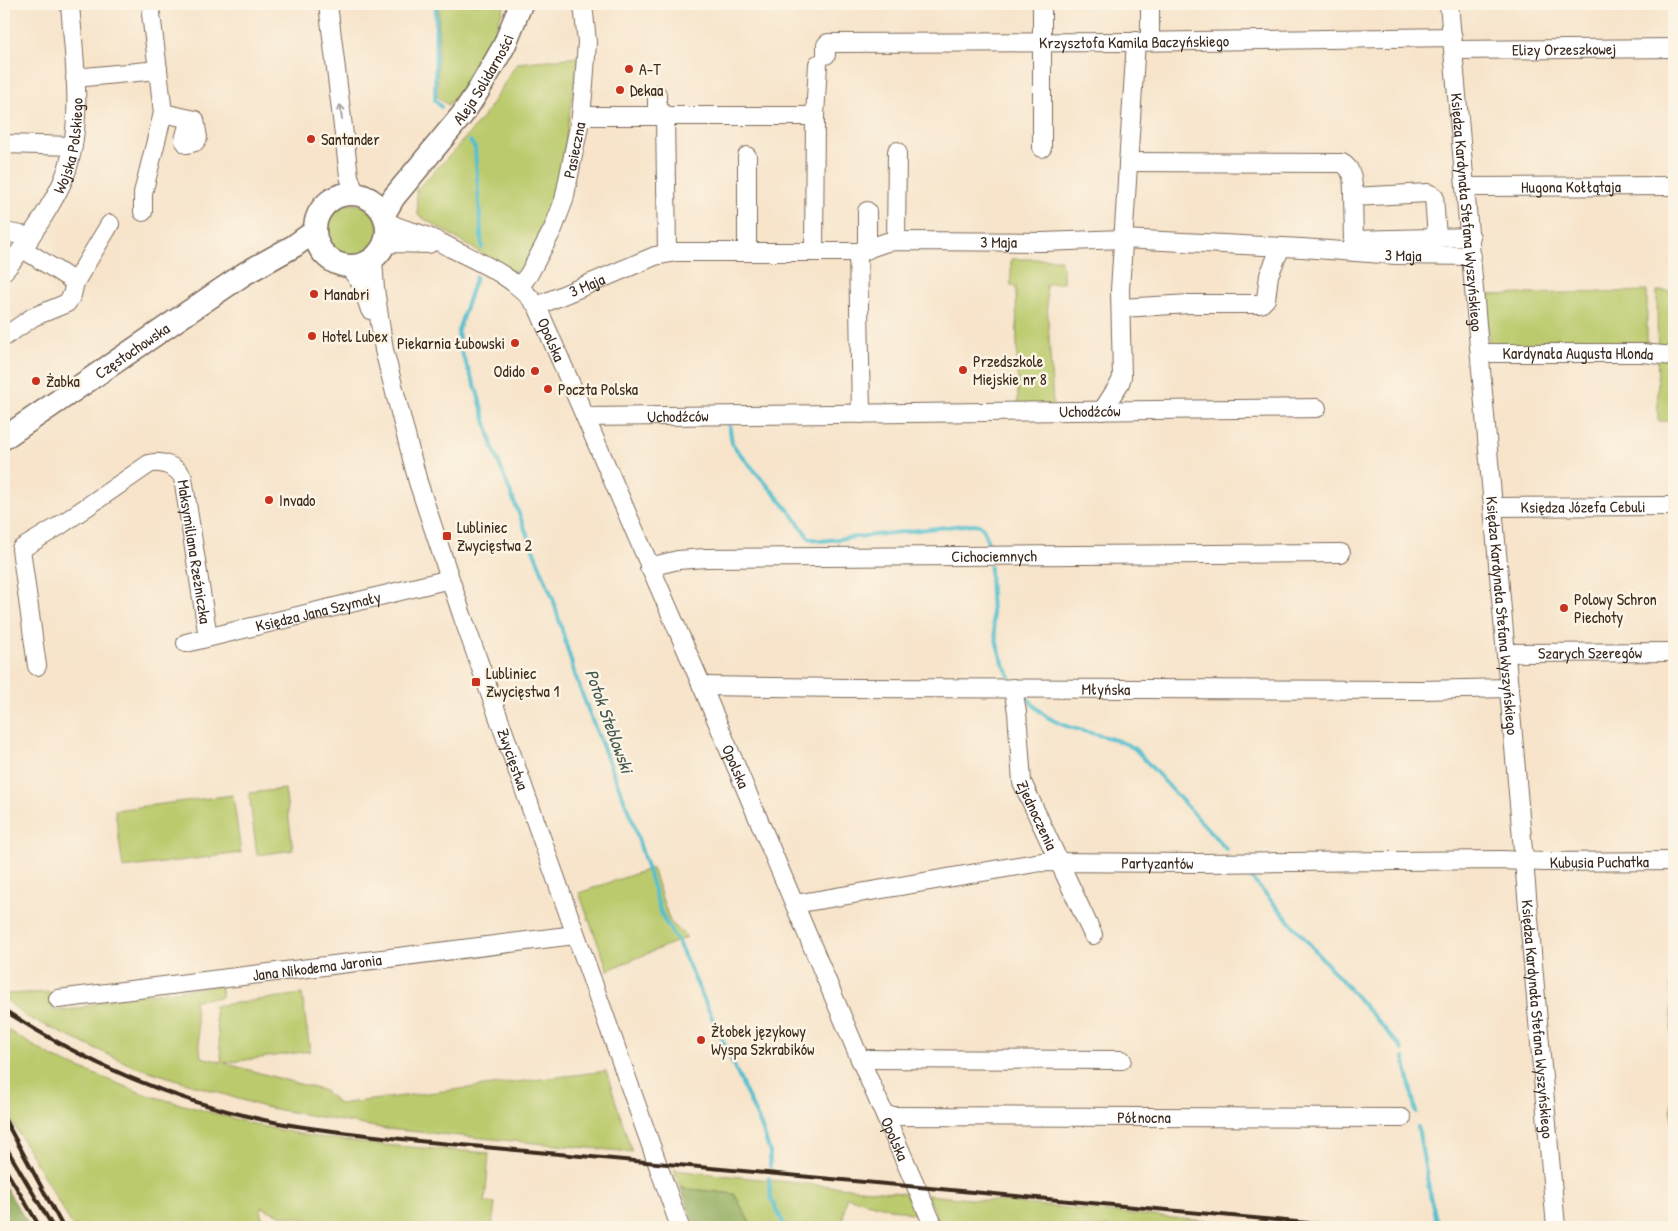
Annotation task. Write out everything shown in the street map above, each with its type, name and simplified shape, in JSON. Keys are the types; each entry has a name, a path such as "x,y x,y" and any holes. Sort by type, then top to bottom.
{"main road":[{"name":"Aleja Solidarności","path":"385,218 394,197 448,132 492,69 504,46 521,4"},
{"name":"Aleja Solidarności","path":"361,196 384,188 448,132"},
{"path":"340,196 361,196 377,204 385,218 387,237 379,252 361,265 348,266 340,264 325,256 318,244 315,231 320,211 340,196"},
{"name":"Częstochowska","path":"4,438 244,274 294,246 315,231"},
{"name":"Częstochowska","path":"261,265 312,254 325,256"}],"street":[{"name":"Wojska Polskiego","path":"4,271 26,244 61,185 73,146 76,78 70,4"},
{"path":"328,4 349,176 361,196"},
{"name":"Pasieczna","path":"520,286 529,274 561,210 581,116 587,42 583,4"},
{"path":"1042,4 1042,148"},
{"path":"1102,411 1120,384 1122,377 1121,308 1128,162 1143,41 1150,4"},
{"name":"Księdza Kardynała Stefana Wyszyńskiego","path":"1449,4 1471,237 1556,1227"},
{"path":"143,212 143,193 164,113 151,14"},
{"name":"Krzysztofa Kamila Baczyńskiego","path":"815,116 822,60 828,43 1143,41 1453,43"},
{"name":"Elizy Orzeszkowej","path":"1453,43 1674,48"},
{"path":"76,78 158,70"},
{"path":"657,94 657,107 664,116 667,252"},
{"path":"164,113 186,118"},
{"path":"581,116 815,116 814,252"},
{"path":"4,144 73,146"},
{"path":"896,241 897,151"},
{"path":"747,156 747,252"},
{"path":"1128,162 1342,163 1347,166 1352,176 1352,246 1437,238 1471,237"},
{"name":"Hugona Kołłątaja","path":"1466,187 1674,186"},
{"path":"1353,197 1431,194 1434,196 1437,238"},
{"path":"861,414 863,251 867,211"},
{"path":"385,218 396,228 422,234 497,271 520,286 536,306"},
{"path":"4,337 33,316 67,302 72,295 75,282 110,224"},
{"path":"4,232 22,234 26,244 75,282"},
{"name":"3 Maja","path":"536,306 667,252 863,251 887,242 896,241 1043,242 1123,239 1282,247 1352,246 1396,255 1472,256"},
{"path":"379,252 394,243 409,242 450,248"},
{"path":"1121,308 1190,304 1261,304 1266,299 1269,275 1282,247"},
{"name":"Zwycięstwa","path":"379,252 375,289 384,350"},
{"name":"Zwycięstwa","path":"348,266 361,283 384,350 418,482 450,579 680,1227"},
{"name":"Opolska","path":"536,306 586,417 860,1059 934,1227"},
{"name":"Kardynała Augusta Hlonda","path":"1480,353 1642,353 1674,356"},
{"name":"Uchodźców","path":"586,417 1317,408"},
{"name":"Maksymiliana Rzeźniczka","path":"37,666 21,550 154,462 179,471 183,478 208,637"},
{"name":"Księdza Józefa Cebuli","path":"1493,506 1674,506"},
{"name":"Cichociemnych","path":"649,567 678,560 705,558 1341,553"},
{"name":"Księdza Jana Szymały","path":"186,643 450,579"},
{"name":"Szarych Szeregów","path":"1506,653 1674,652"},
{"name":"Młyńska","path":"702,686 1411,690 1509,688"},
{"name":"Zjednoczenia","path":"1013,688 1018,718 1022,782 1093,935"},
{"name":"Partyzantów","path":"795,904 1031,863 1524,861"},
{"name":"Kubusia Puchatka","path":"1524,861 1674,861"},
{"name":"Jana Nikodema Jaronia","path":"58,998 575,935"},
{"path":"860,1059 1122,1060"},
{"name":"Północna","path":"885,1116 1402,1118"}],"green space":[{"path":"439,4 505,4 493,36 468,81 448,105 437,97"},
{"path":"578,57 560,180 540,226 545,229 524,268 512,272 418,215 416,190 484,116 517,63"},
{"path":"347,204 357,204 367,208 375,216 379,231 375,246 367,254 357,258 347,258 337,254 329,246 325,236 325,226 329,216 337,208"},
{"path":"1011,259 1060,259 1063,268 1063,283 1046,284 1053,405 1018,406 1016,286 1011,286"},
{"path":"1647,291 1647,350 1490,350 1485,295"},
{"path":"1657,291 1674,291 1674,421 1658,421"},
{"path":"285,789 293,850 257,855 249,793"},
{"path":"233,795 241,853 123,868 115,810"},
{"path":"652,868 670,922 687,937 608,970 579,893"},
{"path":"1671,977 1674,977 1674,1227 1664,1227 1672,1197"},
{"path":"220,985 222,997 194,1000 201,1057 222,1062 214,1006 302,994 310,1051 224,1063 325,1091 339,1104 606,1071 632,1152 386,1129 264,1107 133,1066 27,1017 4,998 4,994 50,992 54,1011 77,1009 114,998"},
{"path":"4,1028 54,1058 144,1094 257,1125 310,1136 384,1145 489,1153 485,1202 495,1203 492,1227 324,1227 324,1222 280,1215 261,1207 263,1227 73,1227 4,1108"},
{"path":"674,1170 912,1194 922,1216 846,1197 842,1227 752,1227 735,1194 681,1188"},
{"path":"4,1185 30,1227 10,1226 4,1214"},
{"path":"681,1188 735,1194 752,1227 695,1227"},
{"path":"927,1195 1271,1227 941,1227"}],"waterway":[{"name":"Potok Steblowski","path":"436,4 435,100 441,107"},
{"name":"Potok Steblowski","path":"470,141 475,148 482,248"},
{"name":"Potok Steblowski","path":"476,277 458,331 460,349 477,391 493,448 553,599 575,675 633,822 661,913 679,944 762,1128 770,1153 770,1167"},
{"path":"729,423 732,443 736,449 792,514 809,538 821,541 977,524 982,527 988,543"},
{"path":"990,567 993,624 999,651 1010,677"},
{"path":"1026,696 1040,712 1056,722 1114,739 1135,749 1226,849"},
{"path":"1245,871 1402,1050"},
{"path":"1404,1058 1416,1113"},
{"path":"1418,1127 1431,1200 1438,1227"},
{"name":"Potok Steblowski","path":"769,1178 771,1198 785,1227"}],"railway":[{"path":"4,1010 68,1048 136,1080 206,1105 242,1115 297,1126 429,1142 1352,1227"},
{"path":"4,1118 63,1227"},
{"path":"4,1144 53,1227"},
{"path":"4,1167 40,1227"}],"place":[{"name":"A-T","path":"629,69"},
{"name":"Dekaa","path":"620,90"},
{"name":"Santander","path":"311,139"},
{"name":"Manabri","path":"314,294"},
{"name":"Hotel Lubex","path":"312,336"},
{"name":"Piekarnia Łubowski","path":"515,343"},
{"name":"Przedszkole Miejskie nr 8","path":"963,370"},
{"name":"Odido","path":"535,371"},
{"name":"Żabka","path":"36,381"},
{"name":"Poczta Polska","path":"548,389"},
{"name":"Invado","path":"269,500"},
{"name":"Lubliniec Zwycięstwa 2","path":"447,536"},
{"name":"Polowy Schron Piechoty","path":"1564,608"},
{"name":"Lubliniec Zwycięstwa 1","path":"476,682"},
{"name":"Żłobek językowy Wyspa Szkrabików","path":"701,1040"}]}
